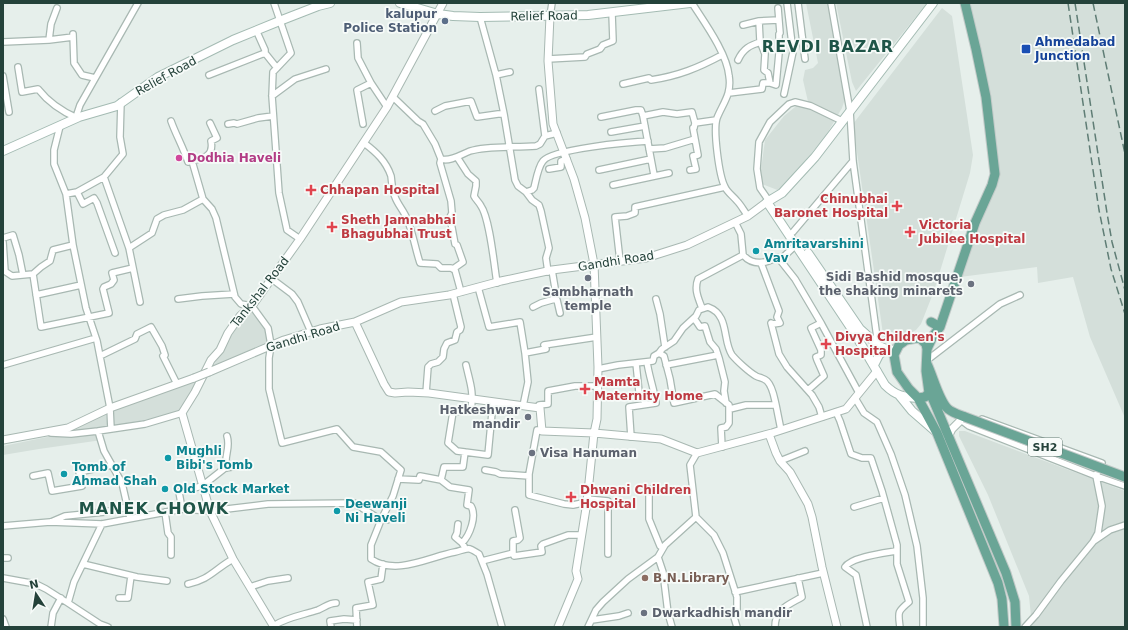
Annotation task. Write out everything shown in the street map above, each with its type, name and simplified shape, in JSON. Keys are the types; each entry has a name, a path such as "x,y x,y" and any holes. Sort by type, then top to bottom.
{"main road":[{"name":"Relief Road","path":"3,151 78,118 117,106 158,77 233,40 318,6 330,3"},
{"name":"Relief Road","path":"405,4 438,14 480,17 588,15 689,3"},
{"name":"Gandhi Road","path":"769,201 782,193 815,157 933,3"},
{"path":"945,411 929,390 927,381 927,349 933,336 940,327 975,223 992,185 995,174 986,97 965,3"},
{"path":"769,201 794,232 860,329 882,348 896,350"},
{"path":"769,201 796,245 855,334 885,385 892,392 899,395 918,398 928,395 929,390"},
{"path":"931,322 940,327"},
{"path":"927,349 926,344 921,339 911,338 902,342 896,350 894,359 897,372 925,408 937,433 996,578 1002,599 1004,627"},
{"path":"875,368 882,348"},
{"path":"926,360 934,378 945,411 948,436 1006,573 1015,602 1016,627"},
{"path":"899,395 912,411 937,433"},
{"path":"925,408 945,411"},
{"name":"SH2","path":"945,411 1125,477"}],"street":[{"path":"18,67 22,92 38,89 46,100 60,111 78,118 77,114 80,105 138,3"},
{"path":"274,3 291,53 273,72 272,96 279,193 287,230 300,239"},
{"name":"Tankshal Road","path":"182,413 195,392 211,360 220,350 228,333 240,316 252,306 300,239 388,108 443,3"},
{"path":"552,3 548,59 553,124 574,180 585,218 594,264 598,369 597,419 594,433 587,501 576,571 578,579 558,627"},
{"path":"689,3 709,29 728,67 730,77 729,93 716,120 717,158 725,187 748,216"},
{"path":"784,94 793,52 786,3"},
{"path":"798,3 805,59"},
{"path":"832,3 850,111 853,161 882,348"},
{"path":"49,40 51,24 57,8"},
{"path":"729,93 762,89 763,83 776,85 780,48 778,8"},
{"path":"548,59 585,57 587,54 600,49 603,45 613,40 612,13"},
{"path":"480,17 496,75 509,140 515,180 518,186 539,205 549,248 546,258 556,288 556,299 560,313"},
{"path":"743,25 759,21 779,20"},
{"path":"759,21 761,42 765,54 764,70 768,73 770,83"},
{"path":"256,30 265,53 276,68"},
{"path":"3,42 49,40 73,35 74,63 82,75 95,78"},
{"path":"738,60 744,50 751,45 761,42"},
{"path":"357,43 358,58 388,108"},
{"path":"209,75 265,53"},
{"path":"624,84 648,78 651,80 684,73 696,69 722,55"},
{"path":"272,96 295,79 326,69"},
{"path":"496,75 510,72"},
{"path":"3,76 9,112"},
{"path":"363,124 357,90 372,83"},
{"path":"441,159 444,160 472,150 536,146 540,144 545,136 539,90"},
{"path":"364,143 376,152 387,166 391,177 394,195 407,217 420,263 437,264 441,268 454,269 463,262 457,245 455,244 450,217 452,214 451,201 440,163 441,159 435,144 423,124 393,97"},
{"path":"435,111 445,106 471,101 477,117 504,114"},
{"path":"66,194 77,192 104,177 123,154 120,137 121,102"},
{"path":"769,201 760,188 757,169 759,142 770,122 789,104 795,102 811,106 842,121"},
{"path":"601,117 641,110 654,175"},
{"path":"643,116 663,112 677,114 692,112 695,123 693,128 698,155 693,156 696,169 690,170"},
{"path":"228,124 237,124 258,118 273,116"},
{"path":"695,123 716,120"},
{"path":"171,121 188,162 203,159 210,153 212,148 211,141 217,138 210,123"},
{"path":"60,126 54,150 54,164 66,194 81,285 88,316 96,338 110,408 111,429"},
{"path":"610,132 645,126"},
{"path":"545,136 557,133"},
{"path":"649,149 665,148 695,139"},
{"path":"526,192 534,188 542,162 546,158 648,141"},
{"path":"457,156 468,174 476,181 474,196 477,202 481,205 487,218 497,283"},
{"path":"549,169 561,167 561,161 565,156"},
{"path":"599,170 651,159"},
{"path":"192,160 203,200 212,209 216,218 234,294 241,304 252,306 268,328 271,345 269,358 270,389 282,443 337,429 353,447 381,452 401,470 384,520 371,545 371,559 378,563 399,566 469,549 479,554 487,574 502,627"},
{"path":"794,232 853,161"},
{"path":"613,185 669,173"},
{"path":"104,177 129,248 140,302"},
{"path":"620,261 615,217 627,216 635,213 635,207 725,187"},
{"path":"77,192 83,204 94,198 116,253"},
{"path":"129,248 152,233 157,219 164,215 183,210 203,200"},
{"name":"Gandhi Road","path":"177,384 271,345 311,332 355,322 401,302 453,294 550,271 646,258 688,245 748,216 769,201"},
{"path":"735,222 741,234 743,255 749,261 761,263 769,262 777,257 795,279 821,323 864,413 877,422 891,454 905,495 917,546 924,598 923,627"},
{"path":"3,238 13,235 23,275"},
{"path":"3,242 4,270 12,276 33,274 50,261 53,250 74,245"},
{"path":"780,260 796,245"},
{"path":"702,308 698,298 696,286 698,279 743,255"},
{"path":"761,263 779,311 777,317 780,322 773,324 771,323 777,350 787,367 808,390 817,404 822,417"},
{"path":"33,274 41,327 88,316 109,313 103,289 104,287 111,284 114,280 112,273 133,268"},
{"path":"454,269 461,292"},
{"path":"272,278 292,294 298,302 311,332"},
{"path":"36,295 81,285"},
{"path":"478,287 489,327 520,322 528,382 522,406"},
{"path":"178,298 234,294"},
{"path":"426,394 428,367 431,364 438,362 443,357 444,349 447,343 455,340 457,332 461,327 453,294"},
{"path":"926,360 1000,304 1020,295"},
{"path":"533,308 541,303 556,299"},
{"path":"656,299 665,347"},
{"path":"598,369 653,362 654,356 674,341 683,328 702,308 712,308 722,319 728,346 733,356 756,376 766,380 772,389 781,430"},
{"path":"694,318 700,327 704,326 708,338 718,355 725,382 724,391 726,403"},
{"path":"355,322 389,392 412,392 539,408"},
{"path":"808,390 824,376 816,360 816,357 821,355 821,350 812,328 821,323"},
{"path":"3,440 68,428 110,408 177,384 163,356 165,355 162,346 151,327 137,334 134,339 100,356"},
{"path":"525,353 546,349 544,345 597,337"},
{"path":"3,365 96,338"},
{"path":"659,353 664,356 674,403 715,394 729,405 729,423 721,428 722,447"},
{"path":"666,365 718,355"},
{"path":"631,436 629,408 656,403 647,362"},
{"path":"636,364 639,392 646,404"},
{"path":"466,365 472,383 471,410 454,412 448,443 457,451 488,455 493,402"},
{"path":"608,554 608,501 587,501 573,505 529,495 529,476 537,430 661,439 697,453 769,434 846,409 857,396 875,368"},
{"path":"539,408 539,405 548,404 548,391 575,386 598,386"},
{"path":"730,409 746,405 776,405"},
{"path":"539,408 542,431"},
{"path":"945,411 976,416 1102,463 1096,476 1101,513 1098,533 1093,542 1061,581 1036,615 1024,627"},
{"path":"836,412 851,454 862,458 870,458 884,498 897,545 896,551 898,570 909,602 900,609 898,614 900,627"},
{"path":"47,433 71,434 98,431 145,424 182,413 210,511 233,559 274,626 282,620 319,609 330,603 336,603"},
{"path":"948,436 952,429 963,418 969,426 1125,486"},
{"path":"98,431 104,451 122,483 130,518"},
{"path":"769,434 780,461 790,472 808,504 823,573 837,627"},
{"path":"227,436 229,443 225,463 227,468"},
{"path":"780,461 806,451"},
{"path":"442,480 444,467 463,467 465,452"},
{"path":"697,453 690,465 696,517 714,535 724,553 737,597 737,609 733,614 737,627"},
{"path":"33,476 48,473 52,491 82,486 79,472 112,465"},
{"path":"182,509 179,492 202,486 225,468 246,465"},
{"path":"485,470 500,474 529,476"},
{"path":"398,479 418,480 420,476 442,480 450,487 469,490 467,505 471,506 473,509 472,521 470,531 462,543"},
{"path":"649,489 649,519 662,548"},
{"path":"854,507 884,498"},
{"path":"3,526 50,522 102,524 182,509 210,511 268,504 354,503 384,520"},
{"path":"50,522 66,516 105,512 127,507"},
{"path":"513,553 513,541 520,538 514,510"},
{"path":"165,512 168,533 171,537 171,555"},
{"path":"588,627 596,610 603,602 628,579 658,557 664,545 696,517"},
{"path":"68,603 74,582 102,524"},
{"path":"458,524 455,537 462,543 466,550"},
{"path":"1093,542 1110,530 1125,525"},
{"path":"482,561 513,553 514,556 542,552 541,546 543,544 568,534 582,535"},
{"path":"867,627 856,575 845,567 847,563 855,560 896,551"},
{"path":"658,557 663,572 668,613 672,627"},
{"path":"188,584 199,582 210,576 221,566 233,559"},
{"path":"83,564 131,576 167,581"},
{"path":"357,627 356,608 374,605 368,582 381,579 383,564"},
{"path":"736,592 823,573"},
{"path":"120,598 128,598 131,576"},
{"path":"3,578 36,584 61,598 100,625 108,627"},
{"path":"250,587 268,581 288,578"},
{"path":"775,627 775,618 781,609 802,597 798,578"},
{"path":"51,627 53,613 61,598"},
{"path":"592,620 619,616 628,613"},
{"path":"3,618 6,627"},
{"path":"331,627 330,620 357,620"}],"shaded area":[{"name":"REVDI BAZAR","path":"806,3 828,3 845,99 842,108 825,137 780,191 762,184 761,170 765,140 784,116 800,103 809,106 803,80 805,70 813,68 818,63"},
{"path":"836,3 927,3 856,91 852,82"},
{"path":"967,3 1125,3 1125,418 1090,337 1073,277 1038,283 1037,267 960,277 985,205 997,179"},
{"name":"Victoria Jubilee Hospital","path":"942,8 952,16 973,155 970,173 934,291 921,324 916,330 901,338 886,343 883,334 853,124"},
{"path":"252,308 267,328 268,344 212,368 241,320"},
{"path":"197,381 181,410 155,418 113,426 112,410"},
{"path":"106,414 108,427 67,432"},
{"path":"959,431 965,431 1125,491 1125,627 1032,627 1029,596 988,495 959,436"},
{"path":"102,433 102,440 3,455 3,446 57,435"}],"railway":[{"path":"1068,3 1099,210 1111,269 1125,314"},
{"path":"1075,3 1112,242 1125,290"},
{"path":"1093,3 1125,154"}],"place":[{"name":"kalupur Police Station","path":"445,21"},
{"name":"Ahmedabad Junction","path":"1026,49"},
{"name":"Dodhia Haveli","path":"179,158"},
{"name":"Chhapan Hospital","path":"311,190"},
{"name":"Chinubhai Baronet Hospital","path":"897,206"},
{"name":"Sheth Jamnabhai Bhagubhai Trust","path":"332,227"},
{"name":"Victoria Jubilee Hospital","path":"910,232"},
{"name":"Amritavarshini Vav","path":"756,251"},
{"name":"Sambharnath temple","path":"588,278"},
{"name":"Sidi Bashid mosque, the shaking minarets","path":"971,284"},
{"name":"Divya Children's Hospital","path":"826,344"},
{"name":"Mamta Maternity Home","path":"585,389"},
{"name":"Hatkeshwar mandir","path":"528,417"},
{"name":"Visa Hanuman","path":"532,453"},
{"name":"Mughli Bibi's Tomb","path":"168,458"},
{"name":"Tomb of Ahmad Shah","path":"64,474"},
{"name":"Old Stock Market","path":"165,489"},
{"name":"Dhwani Children Hospital","path":"571,497"},
{"name":"Deewanji Ni Haveli","path":"337,511"},
{"name":"B.N.Library","path":"645,578"},
{"name":"Dwarkadhish mandir","path":"644,613"}],"district":[{"name":"REVDI BAZAR","path":"828,46"},
{"name":"MANEK CHOWK","path":"154,508"}]}
